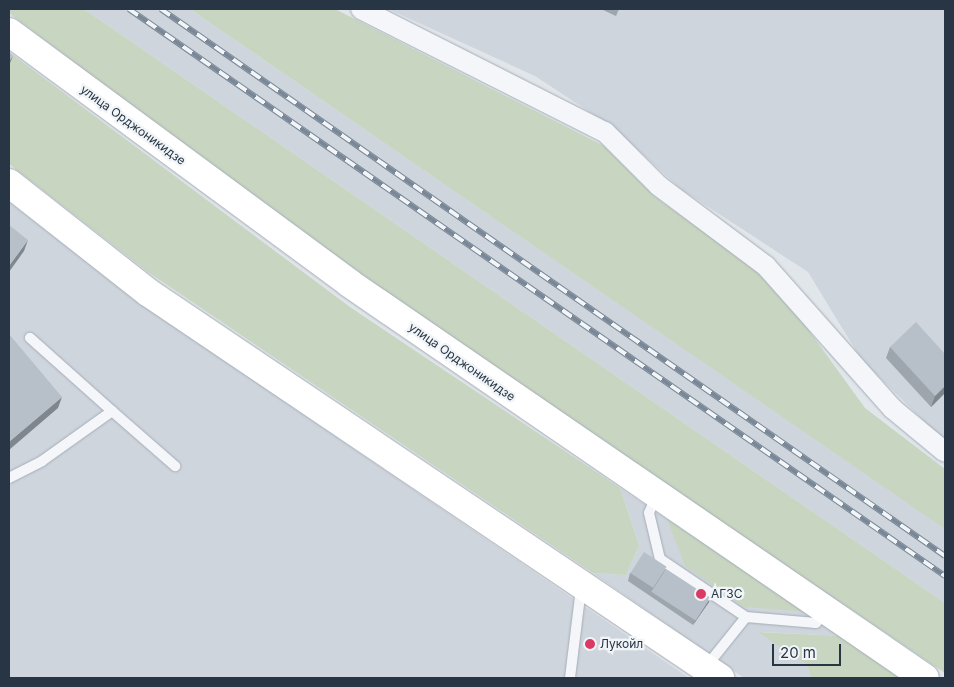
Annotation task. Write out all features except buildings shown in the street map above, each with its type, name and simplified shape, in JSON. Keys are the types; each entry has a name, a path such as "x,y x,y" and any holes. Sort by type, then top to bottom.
{"main road":[{"name":"улица Орджоникидзе","path":"9,32 349,283 656,496 925,678"},
{"path":"9,183 149,292 581,584 708,675"}],"street":[{"path":"361,9 605,132 659,186 766,266 893,409 945,452"}],"lane":[{"path":"30,338 175,466"},
{"path":"9,478 42,461 112,411"},
{"path":"656,496 649,512 660,559 746,617 816,623 827,611"},
{"path":"570,678 581,584"},
{"path":"708,675 746,617"}],"shaded area":[{"path":"84,9 190,9 927,516 945,529 945,603"},
{"path":"388,9 945,9 945,442 861,359 808,272 682,190 614,128 535,76"},
{"path":"9,202 143,305 689,678 9,678"},
{"name":"АГЗС","path":"620,488 844,636 760,632 807,665 811,678 744,678 593,573 626,575 639,545"}],"green space":[{"path":"9,9 84,9 945,603 945,673 354,274 9,13"},
{"path":"190,9 335,9 604,146 655,197 758,271 789,303 865,408 945,469 945,529"},
{"path":"9,52 350,307 620,488 639,545 626,575 593,573 148,272 9,164"},
{"path":"667,519 808,612 744,607 685,566"},
{"path":"758,632 844,636 904,678 811,678 807,665"}],"railway":[{"path":"129,9 945,576"},
{"path":"161,9 945,556"}],"place":[{"name":"АГЗС","path":"701,594"},
{"name":"Лукойл","path":"590,644"}]}
